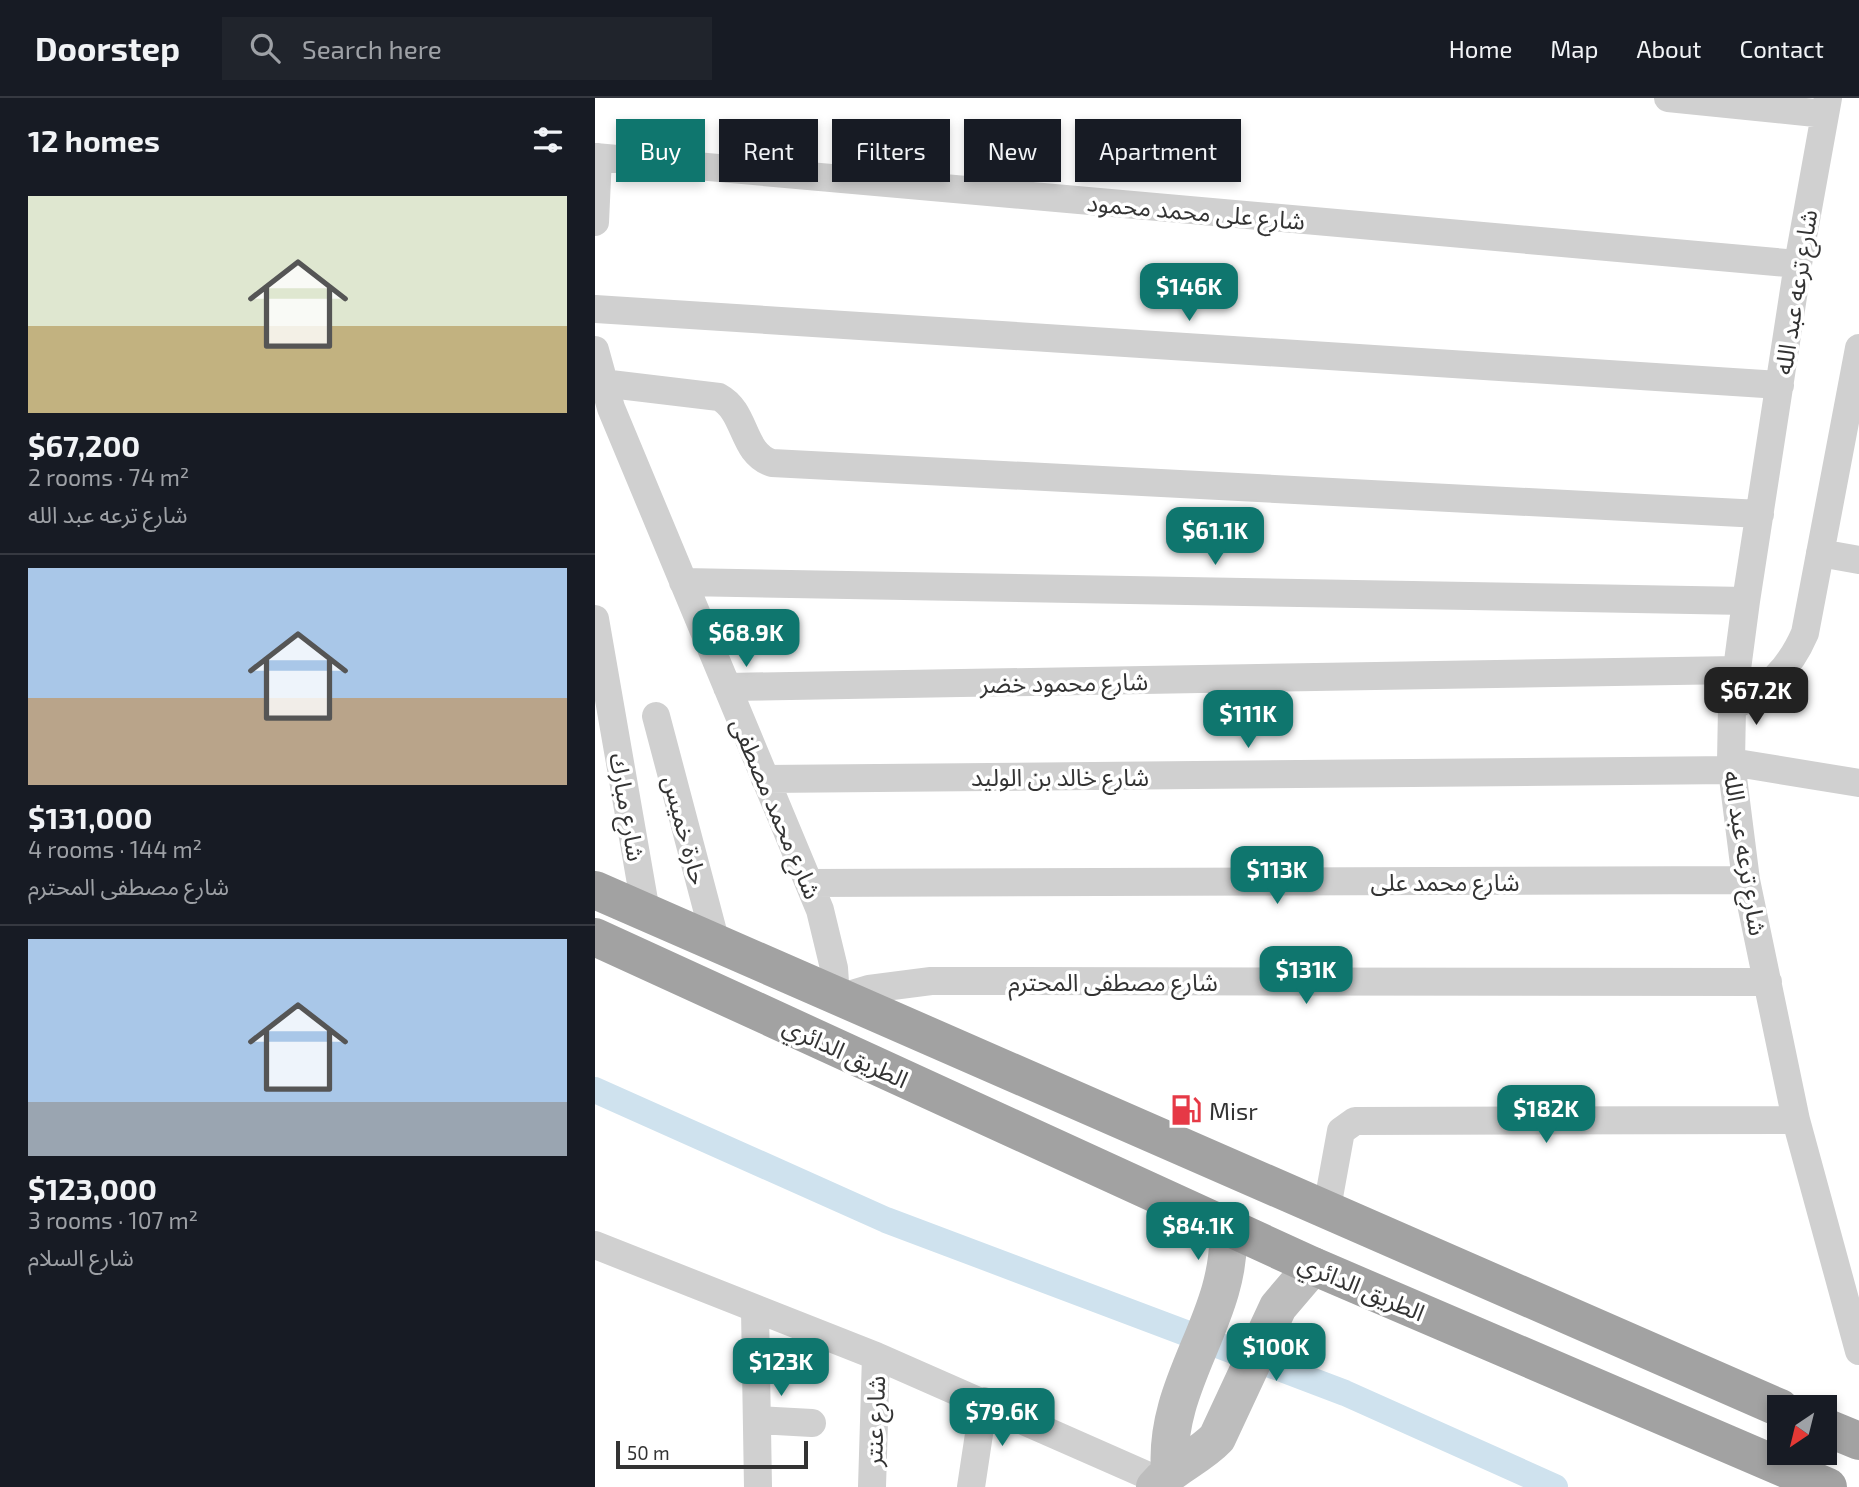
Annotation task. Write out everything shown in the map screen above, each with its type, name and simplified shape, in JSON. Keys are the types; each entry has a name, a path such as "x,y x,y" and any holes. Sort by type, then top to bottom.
{"highway":[{"name":"الطريق الدائري","path":"595,890 1767,1402"},
{"name":"الطريق الدائري","path":"595,937 1313,1266 1828,1487"},
{"path":"1837,1432 1859,1441"}],"main road":[{"path":"1162,1480 1177,1400 1219,1302 1226,1273 1228,1228"},
{"path":"1162,1480 1204,1452 1227,1420 1270,1322 1288,1292 1313,1266"}],"street":[{"path":"1668,98 1827,106"},
{"name":"شارع ترعه عبد الله","path":"1827,106 1798,264 1736,670 1732,707 1732,766 1746,880 1796,1120 1859,1351"},
{"path":"595,222 596,157"},
{"name":"شارع على محمد محمود","path":"596,157 1798,264"},
{"path":"595,309 1780,385"},
{"path":"1732,707 1763,691 1781,675 1795,655 1805,633 1859,348"},
{"name":"شارع محمد مصطفى","path":"595,349 602,383 809,883 828,939 838,997"},
{"path":"602,383 719,397 735,411 757,456 772,463 1760,514"},
{"path":"1820,553 1859,560"},
{"path":"683,582 1746,601"},
{"name":"شارع مبارك","path":"595,619 600,664 646,912"},
{"name":"شارع محمود خضر","path":"727,687 1736,670"},
{"name":"حارة خميس","path":"656,716 716,943"},
{"name":"شارع خالد بن الوليد","path":"765,779 1732,766 1859,783"},
{"name":"شارع محمد على","path":"809,883 1746,880"},
{"name":"شارع مصطفى المحترم","path":"838,997 869,989 931,981 1768,982"},
{"path":"1327,1208 1342,1131 1355,1121 1796,1120"},
{"path":"595,1245 876,1356 1162,1480"},
{"path":"755,1310 758,1487"},
{"name":"شارع عنتر","path":"871,1487 876,1356"},
{"path":"971,1487 984,1401"},
{"path":"757,1420 812,1423"}],"waterway":[{"path":"595,1090 886,1220 1345,1393 1555,1487"}],"place":[{"name":"Misr","path":"1186,1110"}]}
